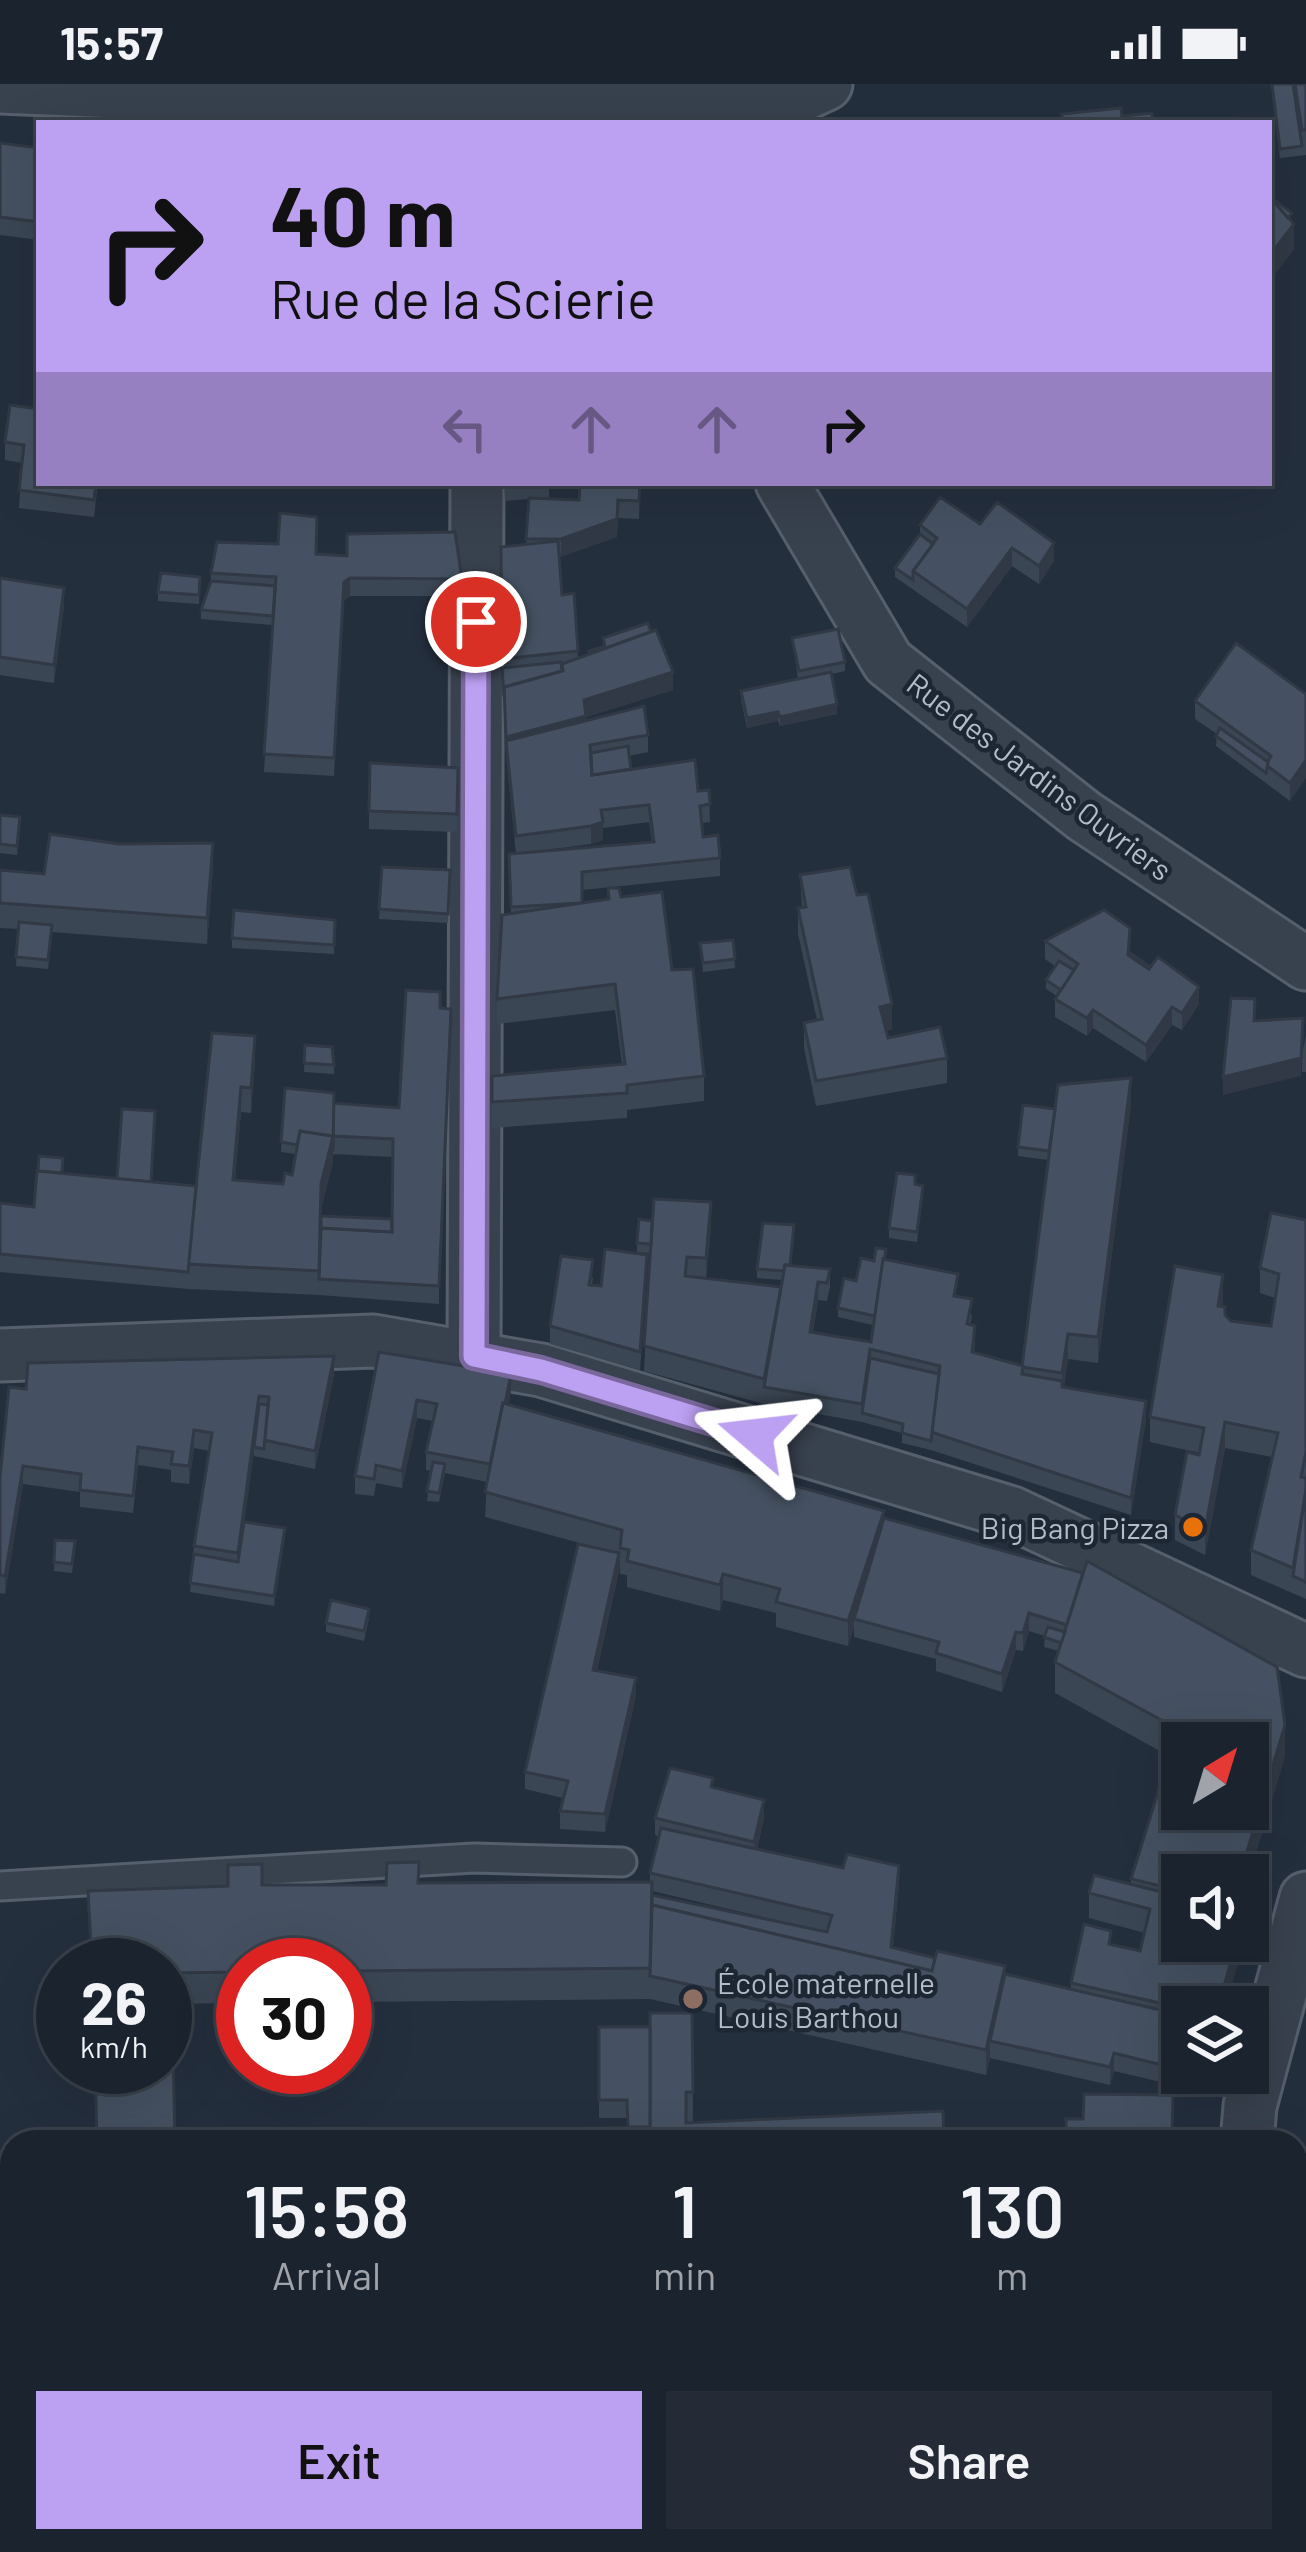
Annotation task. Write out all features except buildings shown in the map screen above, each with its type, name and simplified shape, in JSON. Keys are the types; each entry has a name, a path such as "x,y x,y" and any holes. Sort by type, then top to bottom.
{"street":[{"path":"0,87 395,113 772,105 826,84"},
{"path":"474,1356 477,486"},
{"name":"Rue des Jardins Ouvriers","path":"784,486 888,662 1084,816 1306,964"},
{"path":"0,1355 373,1342 541,1370 1012,1513 1306,1651"},
{"path":"1248,2130 1250,2106 1306,1898"}],"lane":[{"path":"0,1886 474,1858 622,1862"}],"place":[{"name":"Big Bang Pizza","path":"1193,1527"},
{"name":"École maternelle Louis Barthou","path":"693,1999"}],"route":[{"path":"476,622 474,1356 541,1370 755,1435"}]}
